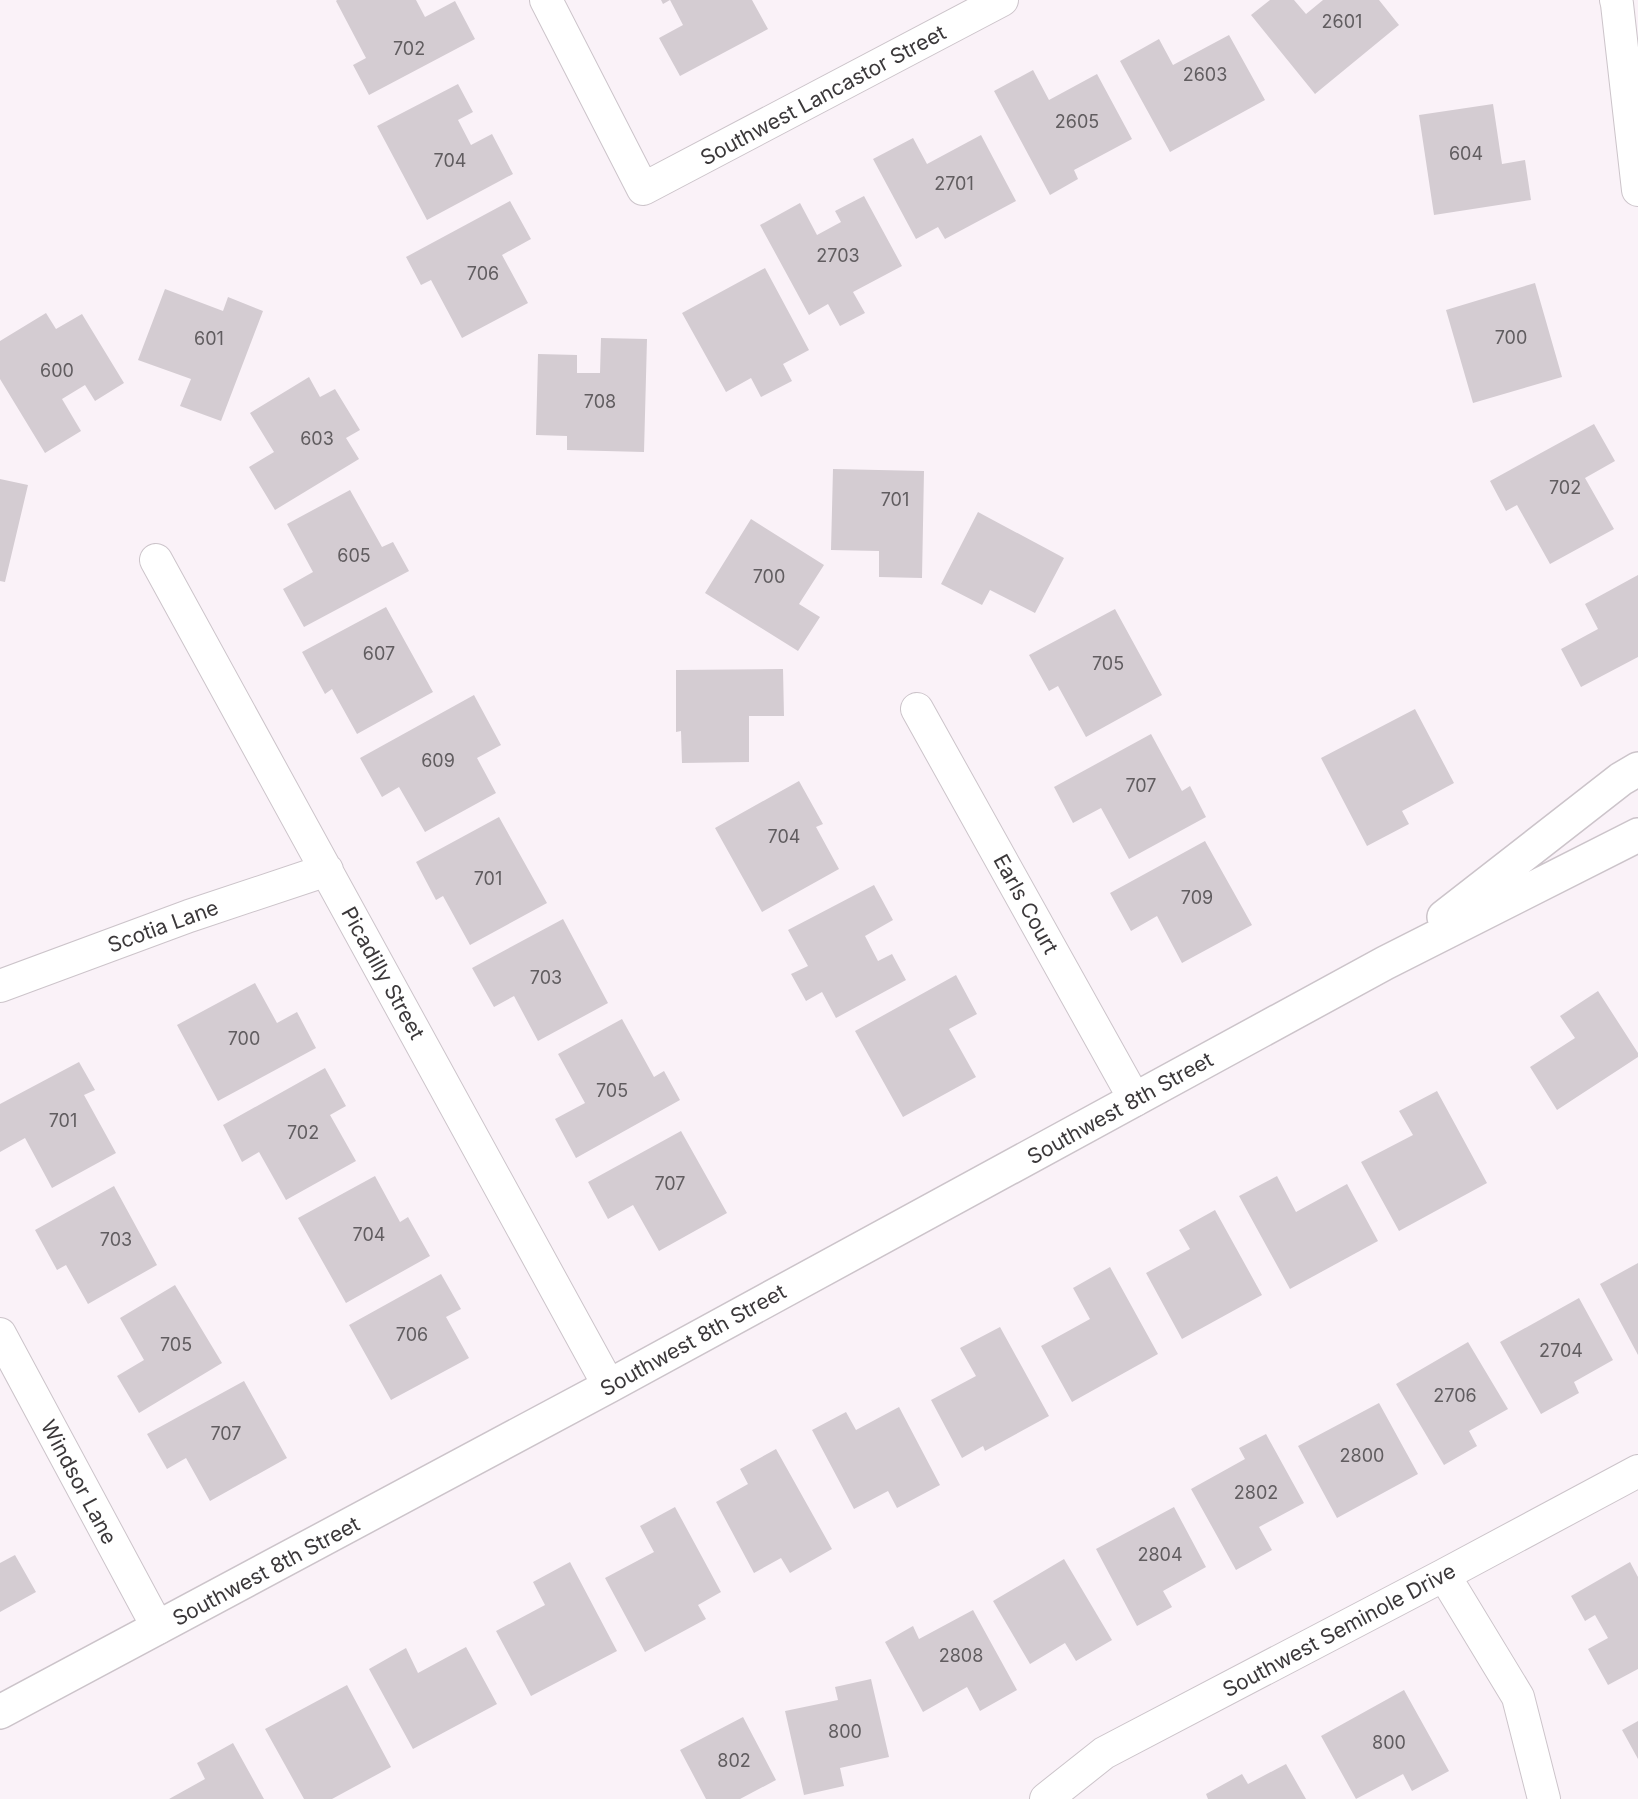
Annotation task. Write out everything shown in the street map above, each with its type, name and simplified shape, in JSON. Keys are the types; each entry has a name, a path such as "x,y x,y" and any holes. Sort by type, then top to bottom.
{"street":[{"name":"Southwest Lancastor Street","path":"546,0 644,189 1002,0"},
{"path":"1616,0 1638,190"},
{"name":"Picadilly Street","path":"156,560 609,1386"},
{"name":"Earls Court","path":"917,709 1135,1100"},
{"name":"Southwest 8th Street","path":"1384,963 1621,779 1638,770"},
{"name":"Southwest 8th Street","path":"0,1712 609,1386 1384,963 1638,836"},
{"name":"Scotia Lane","path":"0,986 189,916 327,870"},
{"name":"Windsor Lane","path":"0,1334 158,1628"},
{"name":"Southwest Seminole Drive","path":"1046,1799 1104,1753 1638,1471"},
{"path":"1444,1575 1518,1696 1544,1799"}],"building":[{"path":"337,0 416,0 425,17 455,1 475,39 369,95 353,65 366,58"},
{"path":"670,0 752,0 768,29 680,76 659,38 683,25"},
{"path":"1270,0 1294,0 1306,14 1323,0 1379,0 1399,25 1315,94 1251,15"},
{"path":"1229,35 1265,100 1170,152 1120,61 1159,39 1173,65"},
{"path":"1033,70 1049,100 1097,74 1132,139 1074,170 1078,179 1050,195 994,91"},
{"path":"458,84 473,112 458,120 471,145 492,134 513,174 427,220 377,126"},
{"path":"1493,104 1502,164 1525,160 1531,200 1434,215 1419,115"},
{"path":"981,135 1016,201 945,239 938,227 916,239 873,159 913,138 927,164"},
{"path":"864,196 902,266 853,292 865,313 840,326 828,304 809,315 760,225 800,203 817,235 841,222 835,211"},
{"path":"510,201 531,239 502,255 528,303 462,338 431,280 421,285 406,257"},
{"path":"765,268 809,350 783,364 792,381 761,397 751,378 726,392 682,313"},
{"path":"1535,283 1562,377 1473,403 1446,310"},
{"path":"165,289 223,311 228,297 263,311 221,421 180,406 191,379 138,360"},
{"path":"46,313 56,329 82,314 124,383 95,401 85,385 62,399 81,431 45,453 0,379 0,341"},
{"path":"601,338 647,339 644,452 567,450 567,436 536,435 538,354 577,355 577,373 600,373"},
{"path":"309,377 320,397 335,389 360,430 346,438 359,459 275,510 249,467 274,452 250,413"},
{"path":"1594,424 1615,461 1585,478 1614,529 1550,564 1517,505 1506,511 1490,481"},
{"path":"833,469 924,471 922,578 879,577 879,551 831,550"},
{"path":"0,479 28,485 5,582 0,581"},
{"path":"350,490 382,547 393,542 409,571 304,627 283,589 313,572 287,524"},
{"path":"978,512 1064,558 1035,613 990,590 982,605 941,584"},
{"path":"751,519 824,565 799,604 820,617 798,651 705,593"},
{"path":"1638,575 1638,657 1581,687 1561,649 1598,629 1585,604"},
{"path":"386,607 433,692 357,734 332,689 325,694 302,652"},
{"path":"1115,609 1162,695 1086,737 1058,686 1049,691 1029,655"},
{"path":"783,669 784,716 749,716 749,762 682,763 681,731 676,732 676,670"},
{"path":"474,695 501,745 477,758 496,793 425,832 399,787 382,797 360,758"},
{"path":"1415,709 1454,783 1402,811 1409,824 1367,846 1321,758"},
{"path":"1151,734 1182,791 1190,786 1206,817 1129,859 1101,808 1073,823 1054,787"},
{"path":"799,781 823,824 816,827 839,869 762,912 715,828"},
{"path":"499,817 547,903 470,945 443,896 436,900 416,862"},
{"path":"1205,841 1252,925 1182,963 1157,916 1131,931 1110,893"},
{"path":"874,885 893,920 865,936 878,961 892,954 906,980 836,1018 822,992 806,1001 791,974 808,966 788,930"},
{"path":"563,919 608,1003 538,1041 514,996 494,1007 472,968"},
{"path":"956,975 977,1014 949,1029 976,1077 903,1117 855,1031"},
{"path":"255,983 277,1023 297,1012 316,1048 218,1101 177,1025"},
{"path":"1598,991 1638,1053 1638,1057 1557,1110 1530,1067 1575,1038 1560,1016"},
{"path":"622,1019 654,1077 664,1071 680,1100 576,1158 555,1119 585,1103 558,1054"},
{"path":"79,1062 95,1090 84,1095 116,1153 52,1188 25,1138 0,1152 0,1104"},
{"path":"325,1068 346,1106 330,1115 356,1161 286,1200 259,1152 242,1162 223,1125"},
{"path":"1437,1091 1487,1183 1399,1231 1361,1162 1413,1135 1399,1111"},
{"path":"681,1131 727,1213 659,1251 633,1205 608,1219 588,1182"},
{"path":"375,1176 400,1222 408,1217 430,1256 346,1303 298,1218"},
{"path":"1277,1176 1296,1212 1347,1184 1378,1241 1290,1289 1239,1196"},
{"path":"114,1186 157,1265 88,1304 66,1265 57,1270 35,1230"},
{"path":"1215,1210 1262,1295 1182,1339 1146,1273 1190,1249 1179,1230"},
{"path":"1638,1263 1638,1355 1600,1284"},
{"path":"1110,1267 1158,1354 1072,1402 1041,1346 1090,1319 1073,1288"},
{"path":"441,1274 461,1309 446,1317 469,1358 391,1400 349,1325"},
{"path":"175,1285 222,1363 139,1413 117,1376 144,1360 120,1318"},
{"path":"1579,1298 1613,1360 1574,1382 1579,1393 1541,1414 1500,1342"},
{"path":"1000,1327 1049,1416 985,1451 983,1446 962,1458 931,1400 976,1376 960,1348"},
{"path":"1468,1342 1508,1409 1469,1431 1477,1446 1444,1465 1396,1384"},
{"path":"244,1381 287,1458 210,1501 186,1458 167,1469 147,1434"},
{"path":"1379,1403 1418,1474 1337,1518 1298,1446"},
{"path":"899,1407 940,1485 897,1508 888,1491 854,1509 812,1430 846,1412 856,1430"},
{"path":"1266,1434 1304,1503 1259,1527 1272,1550 1236,1570 1191,1489 1245,1459 1239,1448"},
{"path":"776,1449 832,1549 790,1573 781,1558 754,1573 716,1502 748,1484 740,1469"},
{"path":"675,1507 721,1592 698,1605 706,1619 645,1652 605,1578 654,1552 640,1526"},
{"path":"1174,1507 1206,1567 1163,1591 1172,1607 1137,1626 1096,1549"},
{"path":"15,1555 36,1592 0,1612 0,1563"},
{"path":"1064,1559 1112,1640 1076,1661 1065,1643 1030,1664 993,1601"},
{"path":"570,1562 617,1651 531,1696 496,1631 545,1605 533,1582"},
{"path":"1630,1562 1638,1577 1638,1669 1608,1685 1588,1649 1608,1638 1595,1615 1585,1621 1571,1596"},
{"path":"973,1610 1017,1690 980,1711 967,1687 923,1712 885,1642 913,1626 919,1639"},
{"path":"466,1647 497,1704 413,1749 369,1669 406,1648 418,1673"},
{"path":"871,1679 889,1757 840,1768 844,1786 804,1795 785,1711 838,1700 835,1687"},
{"path":"347,1685 391,1767 332,1799 304,1799 265,1729"},
{"path":"1404,1690 1449,1771 1412,1791 1403,1774 1356,1799 1321,1736"},
{"path":"743,1717 776,1780 740,1799 706,1799 680,1750"},
{"path":"1638,1721 1638,1759 1622,1730"},
{"path":"233,1743 264,1799 169,1799 205,1779 197,1763"},
{"path":"1286,1764 1306,1799 1208,1799 1206,1794 1242,1774 1248,1784"}]}
